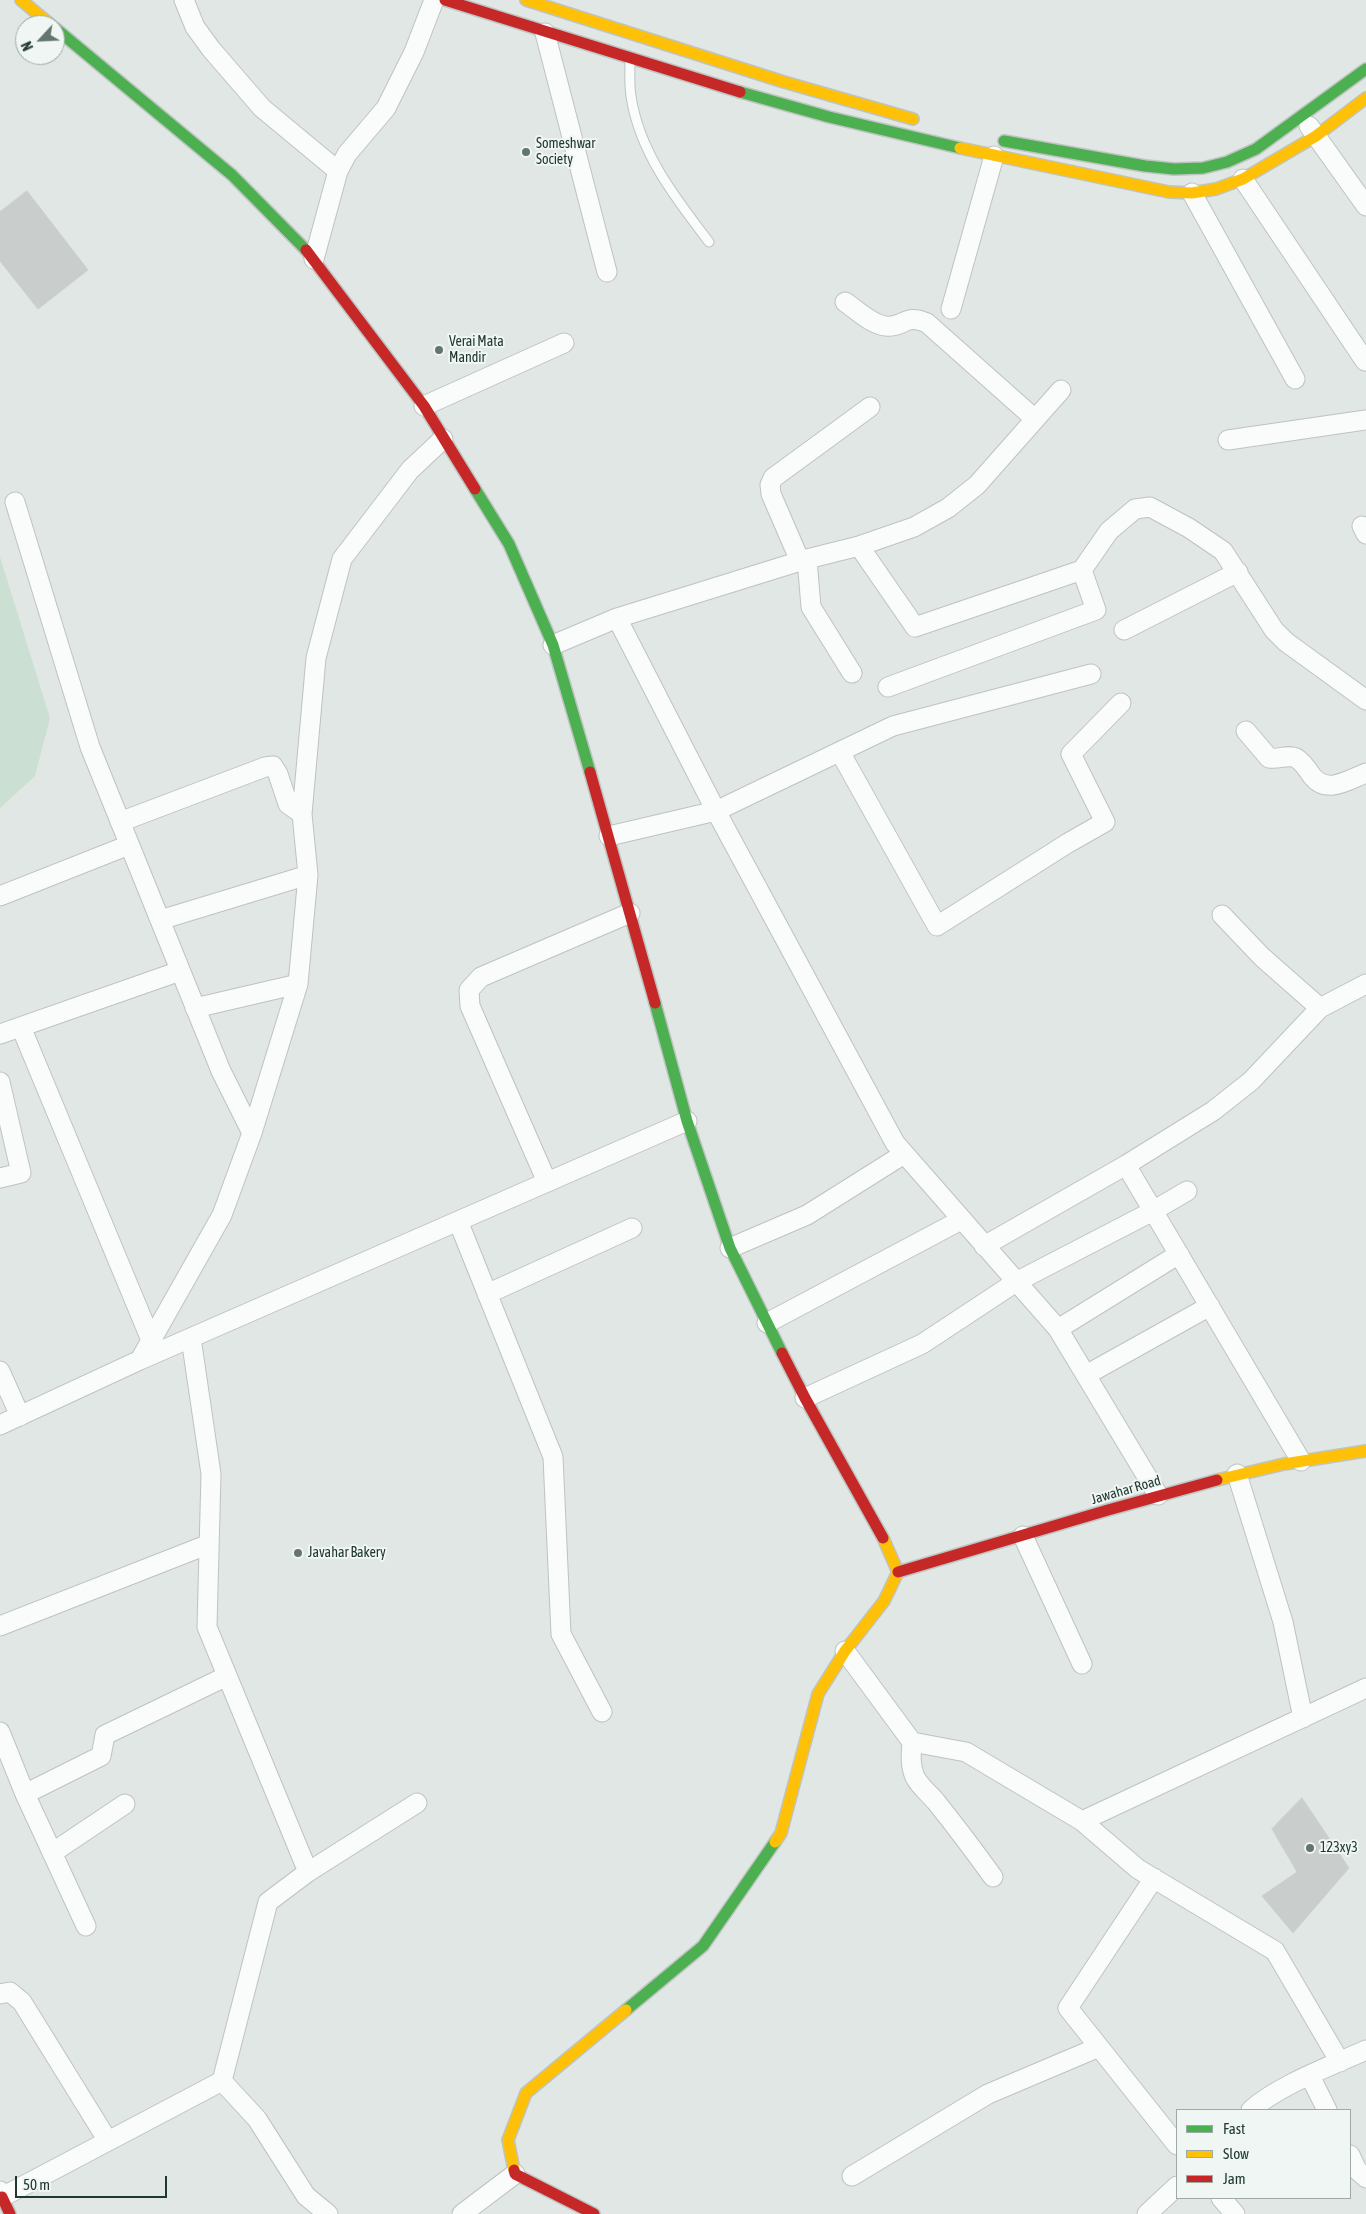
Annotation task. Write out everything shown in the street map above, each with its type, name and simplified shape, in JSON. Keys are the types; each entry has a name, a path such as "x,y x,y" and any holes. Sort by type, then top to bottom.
{"street":[{"path":"21,0 39,15"},
{"path":"184,0 195,27 211,49 262,108 338,171"},
{"path":"314,259 338,171 347,154 386,108 414,52 434,0"},
{"path":"445,0 630,60 829,117 993,147 1174,170 1203,168 1227,162 1256,149 1366,69"},
{"path":"526,0 834,97 927,123"},
{"path":"545,33 607,272"},
{"path":"65,36 232,175 314,259 424,406 509,544 553,645 609,836 687,1121 730,1248 766,1323 882,1538 898,1572 884,1601 845,1651 818,1694 781,1833 703,1946 526,2093 508,2140 515,2174"},
{"path":"829,117 834,97"},
{"path":"993,147 1169,192 1192,193 1216,189 1243,179 1316,136 1366,98"},
{"path":"1302,115 1366,206"},
{"path":"951,309 993,147"},
{"path":"1243,179 1365,361"},
{"path":"1192,193 1295,379"},
{"path":"845,302 878,324 887,326 916,318 927,323 1035,419"},
{"path":"424,406 564,343"},
{"path":"553,645 617,618 804,560 859,546 914,526 948,508 977,484 1061,390"},
{"path":"852,674 811,607 804,560 771,494 770,485 773,478 870,407"},
{"path":"1228,440 1366,420"},
{"path":"140,1360 222,1215 252,1134 298,984 308,875 302,814 316,658 342,559 410,470 443,439"},
{"path":"15,502 90,748 221,1072 252,1134"},
{"path":"859,546 915,626 1082,570 1109,531 1135,509 1150,507 1189,528 1223,551 1274,630 1366,700"},
{"path":"888,687 1096,610 1082,570"},
{"path":"1124,630 1238,572"},
{"path":"617,618 716,811 895,1143 1058,1329 1158,1496"},
{"path":"609,836 716,811 893,726 1091,674"},
{"path":"840,752 937,926 1068,843 1105,822 1071,754 1121,703"},
{"path":"1246,731 1269,758 1296,758 1316,780 1325,786 1336,785 1366,773"},
{"path":"120,822 265,767 273,766 278,774 288,804 302,814"},
{"path":"0,896 129,845"},
{"path":"160,920 308,875"},
{"path":"547,1182 470,1006 469,990 481,977 630,913"},
{"path":"1222,915 1262,957 1320,1008"},
{"path":"0,1034 180,971"},
{"path":"195,1008 298,984"},
{"path":"984,1246 1126,1165 1213,1110 1251,1081 1320,1008 1366,984"},
{"path":"21,1026 152,1340"},
{"path":"0,1082 21,1173 0,1178"},
{"path":"0,1426 140,1360 687,1121"},
{"path":"730,1248 807,1215 904,1154"},
{"path":"1126,1165 1301,1461"},
{"path":"805,1398 922,1344 1016,1282 1153,1211 1187,1191"},
{"path":"766,1323 961,1220"},
{"path":"458,1221 553,1457 561,1634 602,1712"},
{"path":"487,1294 632,1228"},
{"path":"1058,1329 1179,1254"},
{"path":"1086,1375 1210,1306"},
{"path":"191,1338 211,1474 207,1627 308,1872"},
{"path":"0,1371 20,1416"},
{"name":"Jawahar Road","path":"898,1572 1237,1474 1301,1461 1366,1451"},
{"path":"1237,1474 1283,1622 1303,1718"},
{"path":"1023,1536 1082,1664"},
{"path":"0,1626 209,1544"},
{"path":"845,1651 912,1742 911,1765 914,1776 968,1841 993,1878"},
{"path":"25,1794 101,1756 105,1735 227,1676"},
{"path":"1082,1821 1366,1688"},
{"path":"0,1732 25,1794 86,1926"},
{"path":"912,1742 966,1752 1082,1821 1138,1869 1275,1951 1340,2062"},
{"path":"10,2214 1,2195 222,2081 268,1902 308,1872 416,1803"},
{"path":"52,1853 125,1804"},
{"path":"1154,1878 1068,2008 1176,2144"},
{"path":"0,1994 10,1992 22,2002 108,2141"},
{"path":"852,2176 988,2094 1099,2047"},
{"path":"1252,2109 1259,2103 1310,2076 1366,2050"},
{"path":"1310,2076 1327,2109"},
{"path":"222,2081 257,2119 306,2196 328,2214"},
{"path":"1351,2157 1357,2170 1366,2178"},
{"path":"462,2214 515,2174"},
{"path":"515,2174 594,2214"},
{"path":"1146,2214 1176,2187"},
{"path":"1222,2199 1235,2214"}],"lane":[{"path":"630,60 631,96 646,144 660,174 709,242"}],"green space":[{"path":"0,557 50,718 35,776 0,808"}],"building":[{"path":"27,191 88,270 38,309 0,261 0,212"},
{"name":"123xy3","path":"1302,1798 1349,1868 1293,1933 1262,1896 1297,1872 1272,1829"}],"traffic: fast":[{"path":"65,36 232,175 306,250"},
{"path":"1004,141 1145,166 1174,169 1203,168 1227,162 1256,149 1366,69"},
{"path":"740,92 829,117 960,148"},
{"path":"475,489 509,544 553,645 590,772"},
{"path":"655,1003 687,1121 730,1248 782,1353"},
{"path":"626,2010 703,1946 775,1842"}],"traffic: slow":[{"path":"21,0 39,15"},
{"path":"526,0 784,82 913,119"},
{"path":"960,148 1169,192 1192,193 1216,189 1243,179 1316,136 1366,98"},
{"path":"1217,1480 1284,1464 1366,1451"},
{"path":"775,1842 781,1833 818,1694 845,1651 884,1601 898,1572 883,1538"},
{"path":"514,2170 508,2140 526,2093 626,2010"}],"traffic: jam":[{"path":"445,0 740,92"},
{"path":"306,250 424,406 475,489"},
{"path":"590,772 655,1003"},
{"path":"782,1353 883,1538"},
{"path":"898,1572 1217,1480"},
{"path":"514,2170 515,2174 594,2214"},
{"path":"0,2198 2,2197 10,2214"}],"place":[{"name":"Someshwar Society","path":"526,152"},
{"name":"Verai Mata Mandir","path":"439,350"},
{"name":"Javahar Bakery","path":"298,1553"},
{"name":"123xy3","path":"1310,1848"}]}
